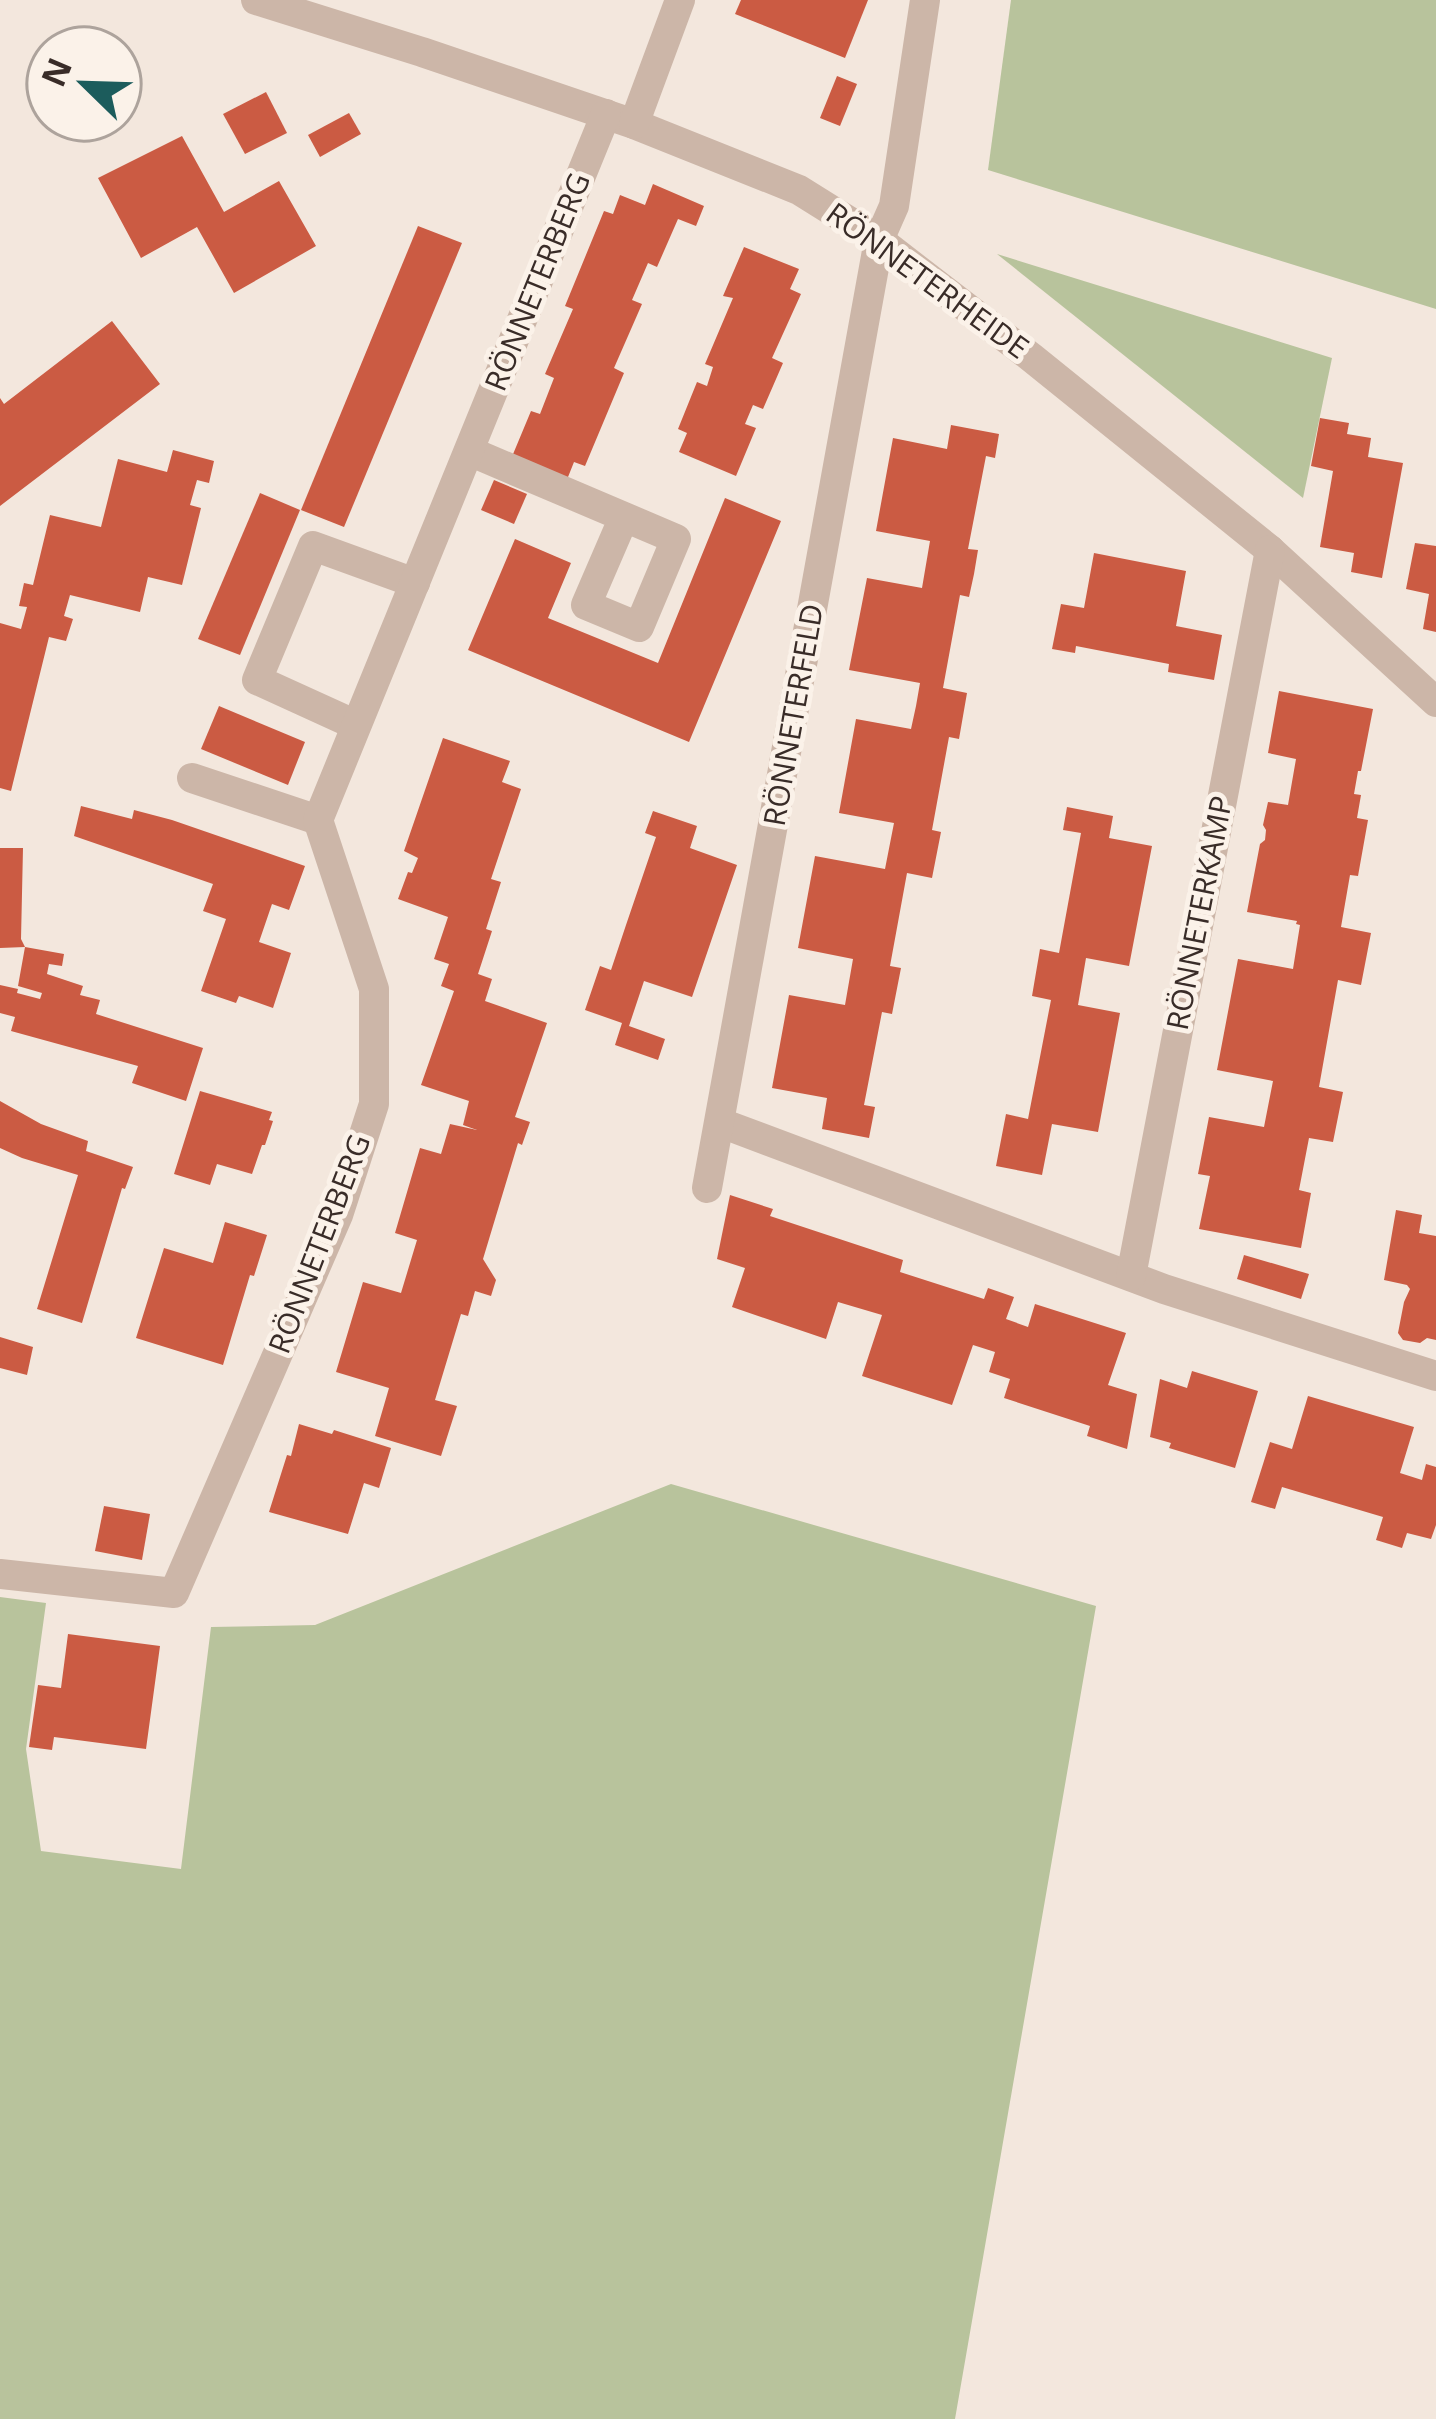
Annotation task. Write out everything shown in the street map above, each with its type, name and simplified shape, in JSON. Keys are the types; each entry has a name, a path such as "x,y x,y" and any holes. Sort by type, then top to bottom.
{"street":[{"name":"RÖNNETERHEIDE","path":"256,0 620,119 799,190 878,241 1032,358 1270,550 1436,702"},
{"name":"RÖNNETERBERG","path":"0,1574 174,1593 338,1215 374,1104 374,989 318,820 469,451 620,119 680,0"},
{"name":"RÖNNETERFELD","path":"707,1188 878,241 894,206 925,0"},
{"path":"469,451 625,517"},
{"path":"356,725 257,680 313,546 415,584"},
{"name":"RÖNNETERKAMP","path":"1131,1276 1270,550"},
{"path":"192,778 318,820"},
{"path":"721,1123 1164,1289 1436,1376"}],"green space":[{"path":"1011,0 1436,0 1436,309 988,170"},
{"path":"997,254 1332,358 1303,498"},
{"path":"671,1484 1096,1606 955,2419 0,2419 0,1597 46,1603 26,1749 41,1851 181,1869 211,1627 315,1625"}],"building":[{"path":"741,0 868,0 845,58 735,14"},
{"path":"837,76 857,84 840,126 820,118"},
{"path":"266,92 287,133 245,154 223,114"},
{"path":"349,113 361,134 320,157 308,135"},
{"path":"182,136 224,212 279,181 316,246 234,293 197,227 141,258 98,178"},
{"path":"653,184 704,206 696,226 678,219 657,267 648,263 632,300 642,304 614,368 624,373 585,466 574,462 566,482 511,459 531,411 540,414 554,378 545,374 573,309 565,306 604,211 613,214 620,195 645,205"},
{"path":"418,226 462,243 344,527 301,510"},
{"path":"744,247 799,269 790,289 801,294 772,358 783,363 763,409 753,405 745,424 756,428 736,476 679,452 687,433 678,429 697,382 707,386 713,367 705,364 733,298 723,296"},
{"path":"112,321 160,384 0,506 0,398 4,404"},
{"path":"1320,418 1349,423 1347,434 1371,438 1368,457 1403,463 1382,578 1351,572 1354,553 1320,547 1333,471 1311,466"},
{"path":"951,425 999,434 995,458 986,456 968,549 978,550 974,574 969,597 960,595 943,688 967,693 959,739 949,737 932,830 941,832 932,878 907,873 890,966 901,968 892,1014 882,1012 864,1105 875,1107 869,1138 822,1129 827,1098 772,1088 789,995 845,1005 853,959 798,948 815,856 885,869 894,823 839,813 856,719 911,729 916,706 920,683 849,670 867,578 922,588 930,541 876,531 893,438 947,449"},
{"path":"173,450 214,461 209,483 197,480 190,505 201,508 182,585 148,577 140,612 70,595 64,616 73,619 66,641 49,637 11,791 0,788 0,623 21,629 27,607 19,606 24,583 33,585 50,515 101,527 118,459 167,472"},
{"path":"494,480 527,494 514,524 481,510"},
{"path":"260,493 300,510 240,655 198,639"},
{"path":"725,498 781,521 689,742 468,650 515,539 571,563 548,618 658,663"},
{"path":"1415,543 1436,546 1436,632 1423,629 1429,594 1406,589"},
{"path":"1094,553 1186,571 1176,626 1222,635 1214,680 1168,672 1169,664 1076,646 1075,653 1052,649 1061,604 1084,608"},
{"path":"1279,691 1373,709 1354,794 1361,795 1357,818 1368,820 1358,876 1350,875 1341,927 1371,933 1361,985 1338,980 1319,1087 1343,1092 1333,1142 1309,1138 1299,1190 1311,1193 1301,1248 1199,1229 1210,1176 1198,1174 1209,1117 1264,1127 1273,1081 1217,1070 1238,959 1293,969 1300,925 1247,912 1260,844 1265,840 1268,802 1288,805 1296,759 1268,753"},
{"path":"219,706 305,742 288,785 201,749"},
{"path":"443,738 510,761 502,782 521,789 491,879 501,882 478,974 492,979 485,1001 547,1023 515,1117 530,1122 522,1145 518,1143 483,1259 496,1280 491,1296 475,1291 468,1316 461,1314 435,1400 457,1406 441,1456 375,1436 389,1388 336,1372 363,1282 401,1293 417,1240 395,1233 420,1148 441,1154 450,1124 477,1130 463,1125 469,1101 421,1085 454,991 441,986 449,964 434,959 448,917 398,899 418,858 404,851"},
{"path":"81,806 132,819 134,810 172,820 305,866 289,910 272,904 259,942 291,953 273,1008 239,996 236,1003 201,991 226,919 203,911 213,884 74,836"},
{"path":"1067,807 1113,816 1109,838 1152,846 1129,966 1086,958 1078,1005 1120,1013 1098,1132 1052,1124 1042,1175 996,1166 1006,1114 1028,1119 1051,1000 1032,996 1040,949 1059,953 1081,833 1063,830"},
{"path":"653,811 697,826 690,848 737,865 692,997 644,981 629,1026 665,1039 658,1060 615,1045 622,1023 585,1010 600,966 611,970 656,837 645,833"},
{"path":"0,848 23,848 21,939 25,947 0,948"},
{"path":"25,947 64,954 62,966 49,964 47,974 83,986 80,995 100,1000 96,1014 203,1048 186,1101 132,1083 138,1066 11,1031 15,1017 0,1013 0,985 40,999 42,993 18,986"},
{"path":"200,1091 272,1112 269,1120 273,1121 252,1174 217,1164 210,1185 174,1174"},
{"path":"0,1101 41,1124 88,1141 86,1151 133,1167 122,1188 82,1323 37,1309 78,1175 0,1148"},
{"path":"730,1195 773,1209 770,1216 903,1260 900,1272 984,1299 988,1288 1014,1297 1006,1319 1028,1327 1035,1304 1126,1333 1108,1385 1137,1394 1127,1449 1087,1436 1090,1426 1004,1398 1010,1379 989,1372 995,1352 973,1345 952,1405 862,1376 882,1315 838,1302 826,1339 732,1307 745,1268 717,1259"},
{"path":"1396,1210 1422,1215 1419,1233 1436,1236 1436,1340 1403,1340 1398,1333 1410,1289 1384,1280"},
{"path":"225,1222 267,1235 223,1365 136,1338 164,1248 213,1263"},
{"path":"1244,1255 1309,1274 1301,1299 1237,1279"},
{"path":"0,1337 33,1347 27,1375 0,1368"},
{"path":"1192,1371 1258,1391 1235,1468 1169,1448 1171,1443 1150,1437 1160,1379 1187,1388"},
{"path":"1308,1396 1414,1427 1400,1473 1422,1480 1426,1464 1436,1467 1436,1525 1431,1539 1407,1533 1402,1548 1376,1540 1383,1517 1282,1487 1275,1509 1251,1502 1270,1442 1292,1449"},
{"path":"299,1424 391,1448 379,1488 364,1483 348,1534 269,1512"},
{"path":"104,1506 150,1514 142,1560 95,1551"},
{"path":"68,1634 160,1646 146,1749 54,1737 52,1750 29,1747 38,1685 61,1688"}]}
